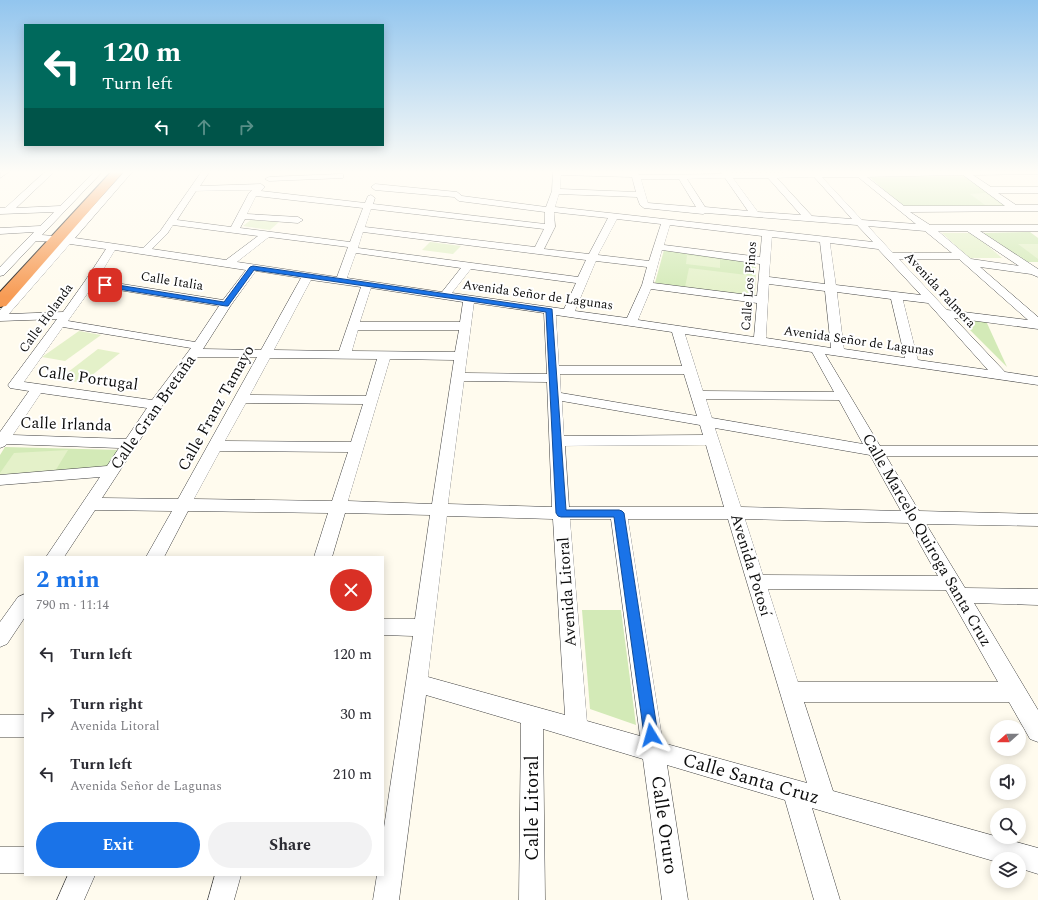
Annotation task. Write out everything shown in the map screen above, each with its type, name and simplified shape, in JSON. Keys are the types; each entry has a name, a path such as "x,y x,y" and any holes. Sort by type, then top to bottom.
{"highway":[{"path":"0,302 50,237 72,213"},
{"path":"0,288 75,213"}],"street":[{"path":"0,318 50,237 60,213"},
{"path":"0,273 50,237 79,213"},
{"path":"145,251 160,236 177,213"},
{"path":"235,229 243,213"},
{"path":"242,216 272,213"},
{"path":"291,236 301,213"},
{"path":"341,280 366,213"},
{"path":"432,213 550,226"},
{"path":"538,251 550,226 549,213"},
{"path":"588,213 880,246"},
{"path":"631,322 647,285 659,247 662,213"},
{"path":"735,213 928,228 1038,228"},
{"path":"804,213 809,218"},
{"name":"Avenida Palmera","path":"852,213 880,246 944,313 1000,376"},
{"path":"907,213 928,228 1038,324"},
{"path":"1002,213 1038,237"},
{"path":"568,314 592,258 614,216"},
{"path":"171,222 291,236 353,247 415,246 510,248 653,265"},
{"path":"969,228 1037,273"},
{"path":"360,229 469,265 582,281"},
{"name":"Avenida Señor de Lagunas","path":"0,231 50,237 253,268 550,310 568,314 1038,381"},
{"path":"228,264 268,233"},
{"name":"Calle Los Pinos","path":"760,341 767,233"},
{"path":"825,240 838,352"},
{"name":"Calle Holanda","path":"15,385 90,282 112,247"},
{"path":"659,247 764,261"},
{"path":"496,268 510,248"},
{"path":"890,256 964,259 1037,273"},
{"path":"445,295 469,265"},
{"name":"Calle Gran Bretaña","path":"56,556 156,405 196,350 226,304 253,268"},
{"name":"Calle Franz Tamayo","path":"156,556 308,276"},
{"path":"764,280 931,300"},
{"name":"Calle Italia","path":"90,282 226,304"},
{"path":"344,355 368,284"},
{"path":"647,285 762,300"},
{"path":"896,296 913,364"},
{"path":"386,900 387,867 417,683 457,376 469,298"},
{"name":"Avenida Litoral","path":"550,310 556,396 561,513 577,729"},
{"path":"944,313 1038,324"},
{"path":"0,318 62,319 196,350 265,355 460,356"},
{"path":"353,326 465,326"},
{"name":"Avenida Potosí","path":"678,329 824,800"},
{"name":"Calle Marcelo Quiroga Santa Cruz","path":"816,349 1038,731"},
{"path":"323,556 384,355"},
{"path":"457,376 690,370"},
{"name":"Calle Portugal","path":"15,385 156,405"},
{"path":"1,441 38,388"},
{"path":"698,395 844,396"},
{"path":"556,396 876,451 1038,451"},
{"path":"241,399 371,400"},
{"path":"558,441 712,440"},
{"name":"Calle Irlanda","path":"1,441 131,444"},
{"path":"215,446 356,447"},
{"path":"0,480 113,471"},
{"path":"91,504 561,513 735,513 1038,520"},
{"name":"Calle Oruro","path":"619,513 675,900"},
{"path":"756,582 956,589 1038,597"},
{"path":"8,630 24,604"},
{"path":"384,627 424,628"},
{"name":"Calle Santa Cruz","path":"417,683 1038,861"},
{"path":"790,692 1015,692"},
{"name":"Calle Litoral","path":"532,716 532,900"},
{"path":"0,726 24,726"},
{"path":"795,792 827,900"},
{"path":"0,860 24,860"},
{"path":"70,900 82,876"},
{"path":"221,900 228,876"}],"green space":[{"path":"252,219 279,222 270,230 243,226"},
{"path":"1030,232 1038,238 1038,262 1026,262 982,233"},
{"path":"942,233 973,233 1002,258 969,258"},
{"path":"430,242 461,246 453,254 422,250"},
{"path":"1018,244 1038,244 1038,259"},
{"path":"664,250 756,261 755,296 655,283"},
{"path":"687,255 720,259 720,268 686,264"},
{"path":"689,268 755,276 755,296 685,287"},
{"path":"958,318 986,321 1007,367"},
{"path":"79,331 101,335 65,361 42,357"},
{"path":"98,349 120,353 82,383 59,379"},
{"path":"5,447 121,450 107,469 0,478 0,455"},
{"path":"68,450 54,473 0,476 0,473 14,453"},
{"path":"582,610 621,610 636,725 590,709"}],"route":[{"path":"105,285 226,304 253,268 550,310 556,396 561,513 619,513 651,735"}]}
